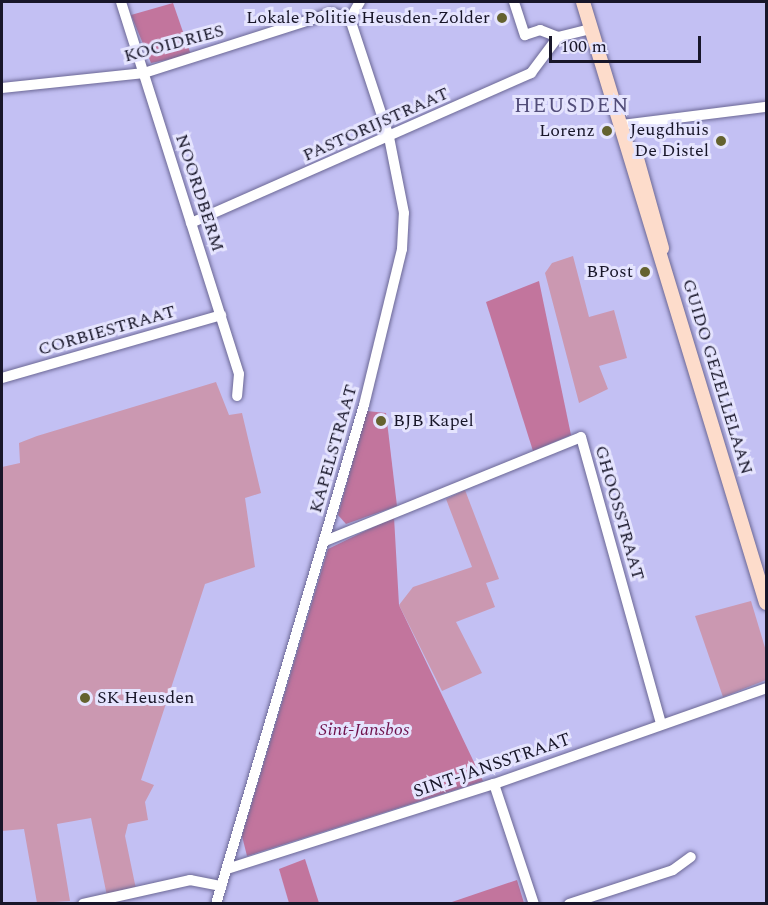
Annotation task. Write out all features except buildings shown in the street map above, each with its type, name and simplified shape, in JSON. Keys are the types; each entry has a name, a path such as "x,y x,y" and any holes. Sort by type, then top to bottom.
{"main road":[{"name":"GUIDO GEZELLELAAN","path":"586,2 591,29 766,603"}],"street":[{"name":"NOORDBERM","path":"121,2 239,374 237,396"},
{"path":"350,19 362,2"},
{"path":"514,2 525,35 540,30 558,37 591,29"},
{"name":"KOOIDRIES","path":"2,87 144,73 333,13 350,19"},
{"name":"KAPELSTRAAT","path":"216,903 325,541 402,249 404,213 389,137 350,19"},
{"name":"PASTORIJSTRAAT","path":"191,223 531,73 558,37"},
{"path":"622,129 766,107"},
{"name":"CORBIESTRAAT","path":"2,378 221,315"},
{"name":"GHOOSSTRAAT","path":"325,541 581,437 661,724"},
{"name":"SINT-JANSSTRAAT","path":"227,869 494,784 766,688"},
{"path":"494,784 534,903"},
{"path":"569,903 673,870 691,857"},
{"path":"83,903 190,880 221,886"}],"shaded area":[{"path":"573,256 589,317 614,310 627,358 599,366 608,389 579,403 545,273 552,263"},
{"name":"SK Heusden","path":"216,382 229,415 242,413 261,493 245,498 255,567 205,584 141,780 154,785 145,802 148,820 128,824 125,836 136,889 107,896 91,818 57,824 70,901 37,903 24,829 2,831 2,467 20,463 19,443"},
{"path":"465,490 499,579 486,583 495,607 456,622 482,673 442,691 399,605 413,587 472,567 446,499"},
{"path":"751,601 766,651 766,680 723,697 695,616"}],"green space":[{"path":"173,3 191,55 151,63 131,15"},
{"path":"539,281 571,435 533,451 486,302"},
{"path":"367,411 386,413 397,506 346,524 338,515"},
{"name":"Sint-Jansbos","path":"394,517 399,605 483,781 247,856 242,836 328,549"},
{"path":"305,859 319,903 289,903 279,869"},
{"path":"517,880 524,903 449,903"}],"place":[{"name":"Lokale Politie Heusden-Zolder","path":"502,18"},
{"name":"Lorenz","path":"607,131"},
{"name":"Jeugdhuis De Distel","path":"721,141"},
{"name":"BPost","path":"645,272"},
{"name":"BJB Kapel","path":"381,421"},
{"name":"SK Heusden","path":"85,698"}],"district":[{"name":"HEUSDEN","path":"572,106"}]}
